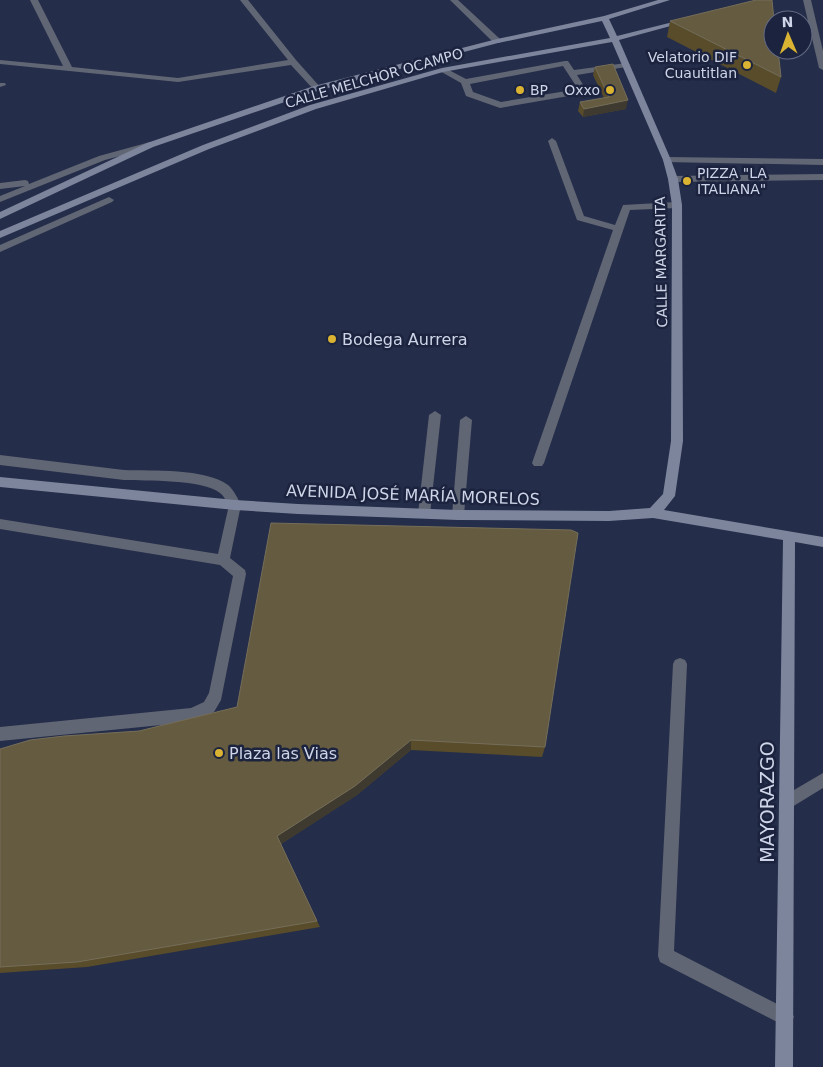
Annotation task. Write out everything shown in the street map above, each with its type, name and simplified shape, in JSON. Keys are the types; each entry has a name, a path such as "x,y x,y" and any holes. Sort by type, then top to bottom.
{"main road":[{"name":"CALLE MELCHOR OCAMPO","path":"0,216 150,145 317,88 497,42 605,18 666,0"},
{"name":"CALLE MARGARITA","path":"605,18 667,160 673,179 677,205 677,441 669,496 652,513"},
{"name":"CALLE MELCHOR OCAMPO","path":"0,235 40,216 206,147 313,107 442,70 615,38 698,18"},
{"name":"AVENIDA JOSÉ MARÍA MORELOS","path":"3,482 235,505 458,515 609,516 652,513 823,542"},
{"name":"MAYORAZGO","path":"784,1067 789,537"}],"street":[{"path":"34,0 69,69"},
{"path":"244,0 293,62 317,88"},
{"path":"454,0 497,42"},
{"path":"807,0 823,68"},
{"path":"465,82 469,94 500,105 583,91 554,50"},
{"path":"0,62 178,80 293,62"},
{"path":"442,70 465,82 565,63"},
{"path":"571,73 626,65"},
{"path":"552,141 580,218 619,229"},
{"name":"CALLE MELCHOR OCAMPO","path":"0,198 102,158 150,145"},
{"path":"667,160 823,162"},
{"path":"673,179 823,177"},
{"path":"0,186 45,180"},
{"path":"0,249 109,200"},
{"path":"538,463 626,207 677,205"},
{"path":"424,514 435,416"},
{"path":"458,515 466,420"},
{"path":"0,460 124,476 176,478 207,482 224,489 235,505 223,560"},
{"path":"0,524 223,560 240,574 216,695 209,707 192,715 0,734"},
{"path":"680,664 666,956 785,1018"},
{"path":"787,802 823,780"}],"building":[{"path":"756,0 772,0 773,10 763,10 763,60 779,60 781,77 670,21"},
{"path":"613,64 628,100 584,109 580,102 609,97 595,67"},
{"name":"Plaza las Vias","path":"271,523 571,530 578,533 545,747 411,740 355,786 277,836 317,921 77,962 0,967 0,749 30,740 139,731 237,707"}],"place":[{"name":"Velatorio DIF Cuautitlan","path":"747,65"},
{"name":"BP","path":"520,90"},
{"name":"Oxxo","path":"610,90"},
{"name":"PIZZA \"LA ITALIANA\"","path":"687,181"},
{"name":"Bodega Aurrera","path":"332,339"},
{"name":"Plaza las Vias","path":"219,753"}]}
